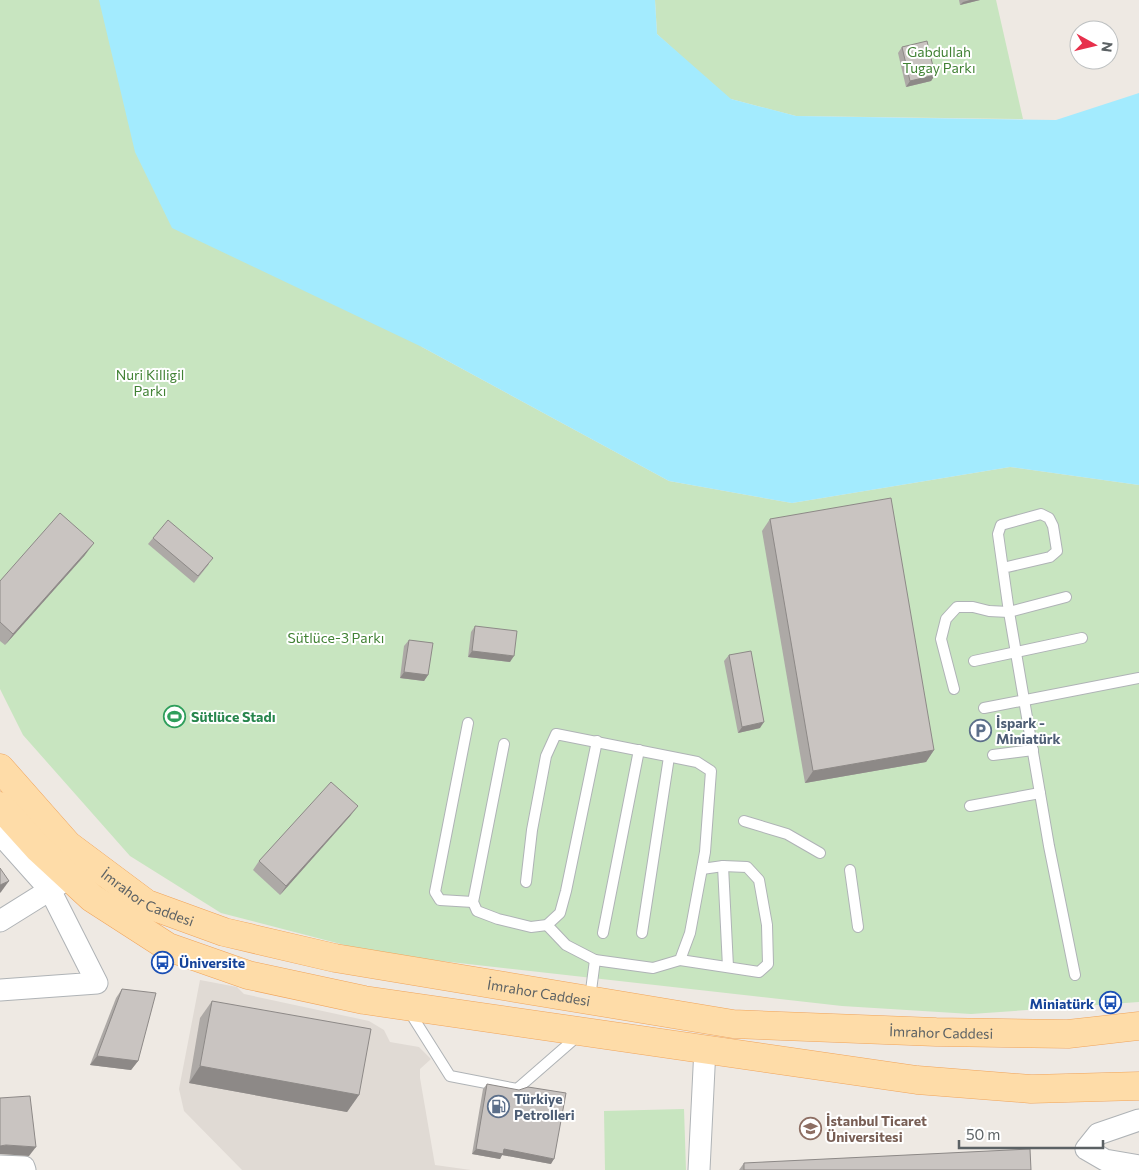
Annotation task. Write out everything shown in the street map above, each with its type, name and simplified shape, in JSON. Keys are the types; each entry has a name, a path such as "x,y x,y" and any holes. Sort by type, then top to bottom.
{"main road":[{"name":"İmrahor Caddesi","path":"0,768 68,845 147,904 224,932 341,959 590,1002 732,1024 936,1032 1068,1034 1139,1026"},
{"name":"İmrahor Caddesi","path":"0,806 39,849 60,884 92,898 168,947 248,975 364,1000 917,1080 1031,1089 1139,1086"},
{"path":"799,1027 799,1062"}],"street":[{"path":"0,834 60,884 97,983 0,990"},
{"path":"0,922 60,884"},
{"path":"699,1170 705,1048"},
{"path":"1139,1120 1098,1134 1086,1149 1105,1160 1139,1166"},
{"path":"0,1166 24,1167 25,1170"}],"lane":[{"path":"1003,568 1050,557 1057,551 1053,526 1049,518 1040,514 1001,525 998,534 1009,612 1049,846 1075,975"},
{"path":"954,689 941,639 946,619 957,607 973,607 989,611 1009,612 1066,597"},
{"path":"974,661 1082,638"},
{"path":"984,708 1139,678"},
{"path":"468,723 435,892 440,900 473,902"},
{"path":"526,882 532,830 546,756 556,734 697,762 711,771 705,852 690,932 680,960"},
{"path":"504,744 473,902 477,911 498,919 531,927 547,925 560,912 597,741"},
{"path":"603,933 638,750"},
{"path":"993,755 1033,750"},
{"path":"642,933 669,757"},
{"path":"970,806 1040,793"},
{"path":"744,821 787,834 820,853"},
{"path":"547,925 566,945 595,960 652,968 680,960 759,972 768,964 768,926 759,880 747,867 723,866 702,869"},
{"path":"723,866 728,967"},
{"path":"850,870 858,927"},
{"path":"590,1002 590,987 595,960"},
{"path":"406,1006 450,1076 517,1090 584,1031"}],"shaded area":[{"path":"200,980 237,987 244,994 369,1021 384,1030 390,1042 419,1047 431,1059 420,1069 420,1078 435,1165 471,1170 242,1170 184,1111 179,1089"}],"green space":[{"name":"Sütlüce-3 Parkı","path":"0,0 99,0 422,347 669,481 792,503 1010,467 1139,485 1139,1002 971,1014 842,1006 379,954 221,913 130,856 23,735 0,689"},
{"name":"Gabdullah Tugay Parkı","path":"655,0 996,0 1023,119 796,116 727,98 657,34"},
{"path":"684,1109 686,1170 605,1170 604,1111"}],"water":[{"path":"99,0 655,0 657,34 731,99 796,116 1056,120 1139,93 1139,485 1010,467 792,503 669,481 422,347 172,228 135,152"}],"building":[{"path":"927,41 935,75 910,81 902,47"},
{"path":"891,498 934,750 813,771 770,519"},
{"path":"60,513 94,543 13,634 0,622 0,581"},
{"path":"168,520 213,558 198,576 153,538"},
{"path":"475,626 517,631 514,656 472,651"},
{"path":"409,640 433,643 428,675 404,672"},
{"path":"751,651 764,722 742,727 729,655"},
{"path":"331,782 358,806 286,886 259,861"},
{"path":"0,868 9,881 0,885"},
{"path":"122,989 156,993 138,1061 97,1056"},
{"path":"212,1001 371,1029 359,1095 200,1066"},
{"path":"487,1084 519,1090 528,1087 566,1093 554,1159 504,1149 503,1154 476,1149"},
{"path":"30,1096 36,1147 0,1146 0,1098"},
{"path":"1030,1149 1031,1170 744,1170 744,1163"}],"place":[{"name":"Sütlüce Stadı","path":"175,716"},
{"name":"İspark - Miniatürk","path":"980,730"},
{"name":"Üniversite","path":"163,962"},
{"name":"Miniatürk","path":"1110,1003"},
{"name":"Türkiye Petrolleri","path":"498,1106"},
{"name":"İstanbul Ticaret Üniversitesi","path":"810,1128"}],"park label":[{"name":"Nuri Killigil Parkı","path":"150,382"}]}
